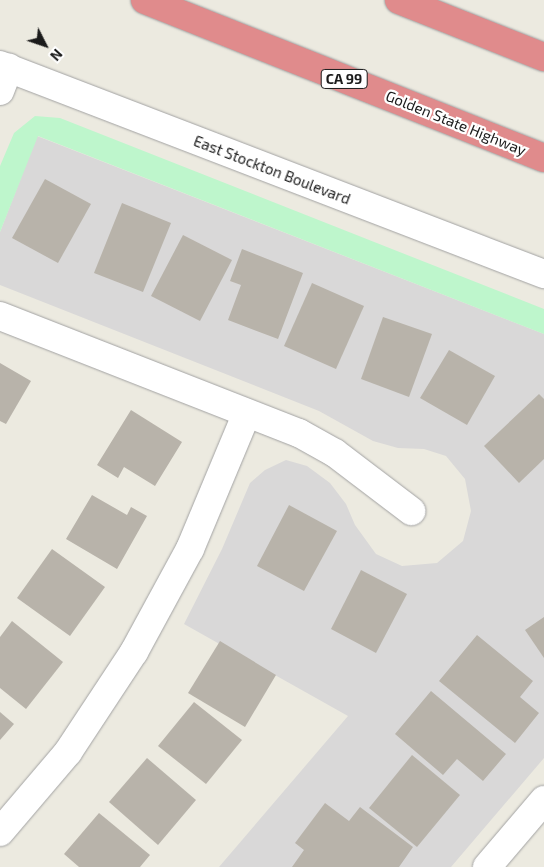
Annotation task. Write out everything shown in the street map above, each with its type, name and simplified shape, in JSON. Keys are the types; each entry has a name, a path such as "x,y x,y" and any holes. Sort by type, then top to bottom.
{"highway":[{"name":"Golden State Highway","path":"145,0 544,158"},
{"path":"399,0 544,57"}],"street":[{"name":"East Stockton Boulevard","path":"3,75 544,274"},
{"path":"0,316 299,433 335,453 412,511"},
{"path":"0,832 68,752 134,652 190,550 247,413"},
{"path":"487,867 544,800"}],"shaded area":[{"path":"37,136 544,334 544,758 451,867 219,867 348,716 184,624 222,549 250,483 265,470 286,460 307,466 330,483 346,504 355,525 376,554 402,566 437,563 463,541 471,511 465,479 446,456 424,449 398,448 373,441 319,411 0,285 0,232"}],"green space":[{"path":"35,116 60,118 544,309 544,334 38,136 0,232 0,166 14,133"}],"building":[{"path":"45,179 91,204 58,263 12,238"},
{"path":"122,203 171,223 143,292 94,273"},
{"path":"183,235 232,260 200,321 151,296"},
{"path":"242,249 303,273 278,339 228,320 241,285 230,281"},
{"path":"312,283 364,306 336,369 284,346"},
{"path":"383,317 432,334 409,397 361,379"},
{"path":"449,350 495,376 467,425 420,398"},
{"path":"0,363 31,381 6,424 0,421"},
{"path":"539,394 544,399 544,459 519,483 484,446"},
{"path":"131,410 182,442 155,486 124,467 118,478 97,465"},
{"path":"92,495 127,515 131,507 147,516 117,569 66,539"},
{"path":"289,505 337,531 304,591 257,566"},
{"path":"52,549 105,587 70,636 17,598"},
{"path":"361,570 407,594 376,653 331,629"},
{"path":"544,617 544,658 525,630"},
{"path":"12,621 63,662 26,709 0,688 0,637"},
{"path":"477,635 533,681 520,697 539,713 515,743 439,681"},
{"path":"220,641 276,675 245,727 188,693"},
{"path":"431,691 506,754 483,781 457,759 443,775 395,734"},
{"path":"194,702 242,740 206,784 158,746"},
{"path":"0,712 14,724 0,740"},
{"path":"412,755 460,795 417,847 369,808"},
{"path":"147,758 196,800 158,845 109,802"},
{"path":"325,803 349,821 360,807 413,847 399,867 292,867 304,850 295,843"},
{"path":"99,813 150,855 140,867 79,867 64,854"}]}
